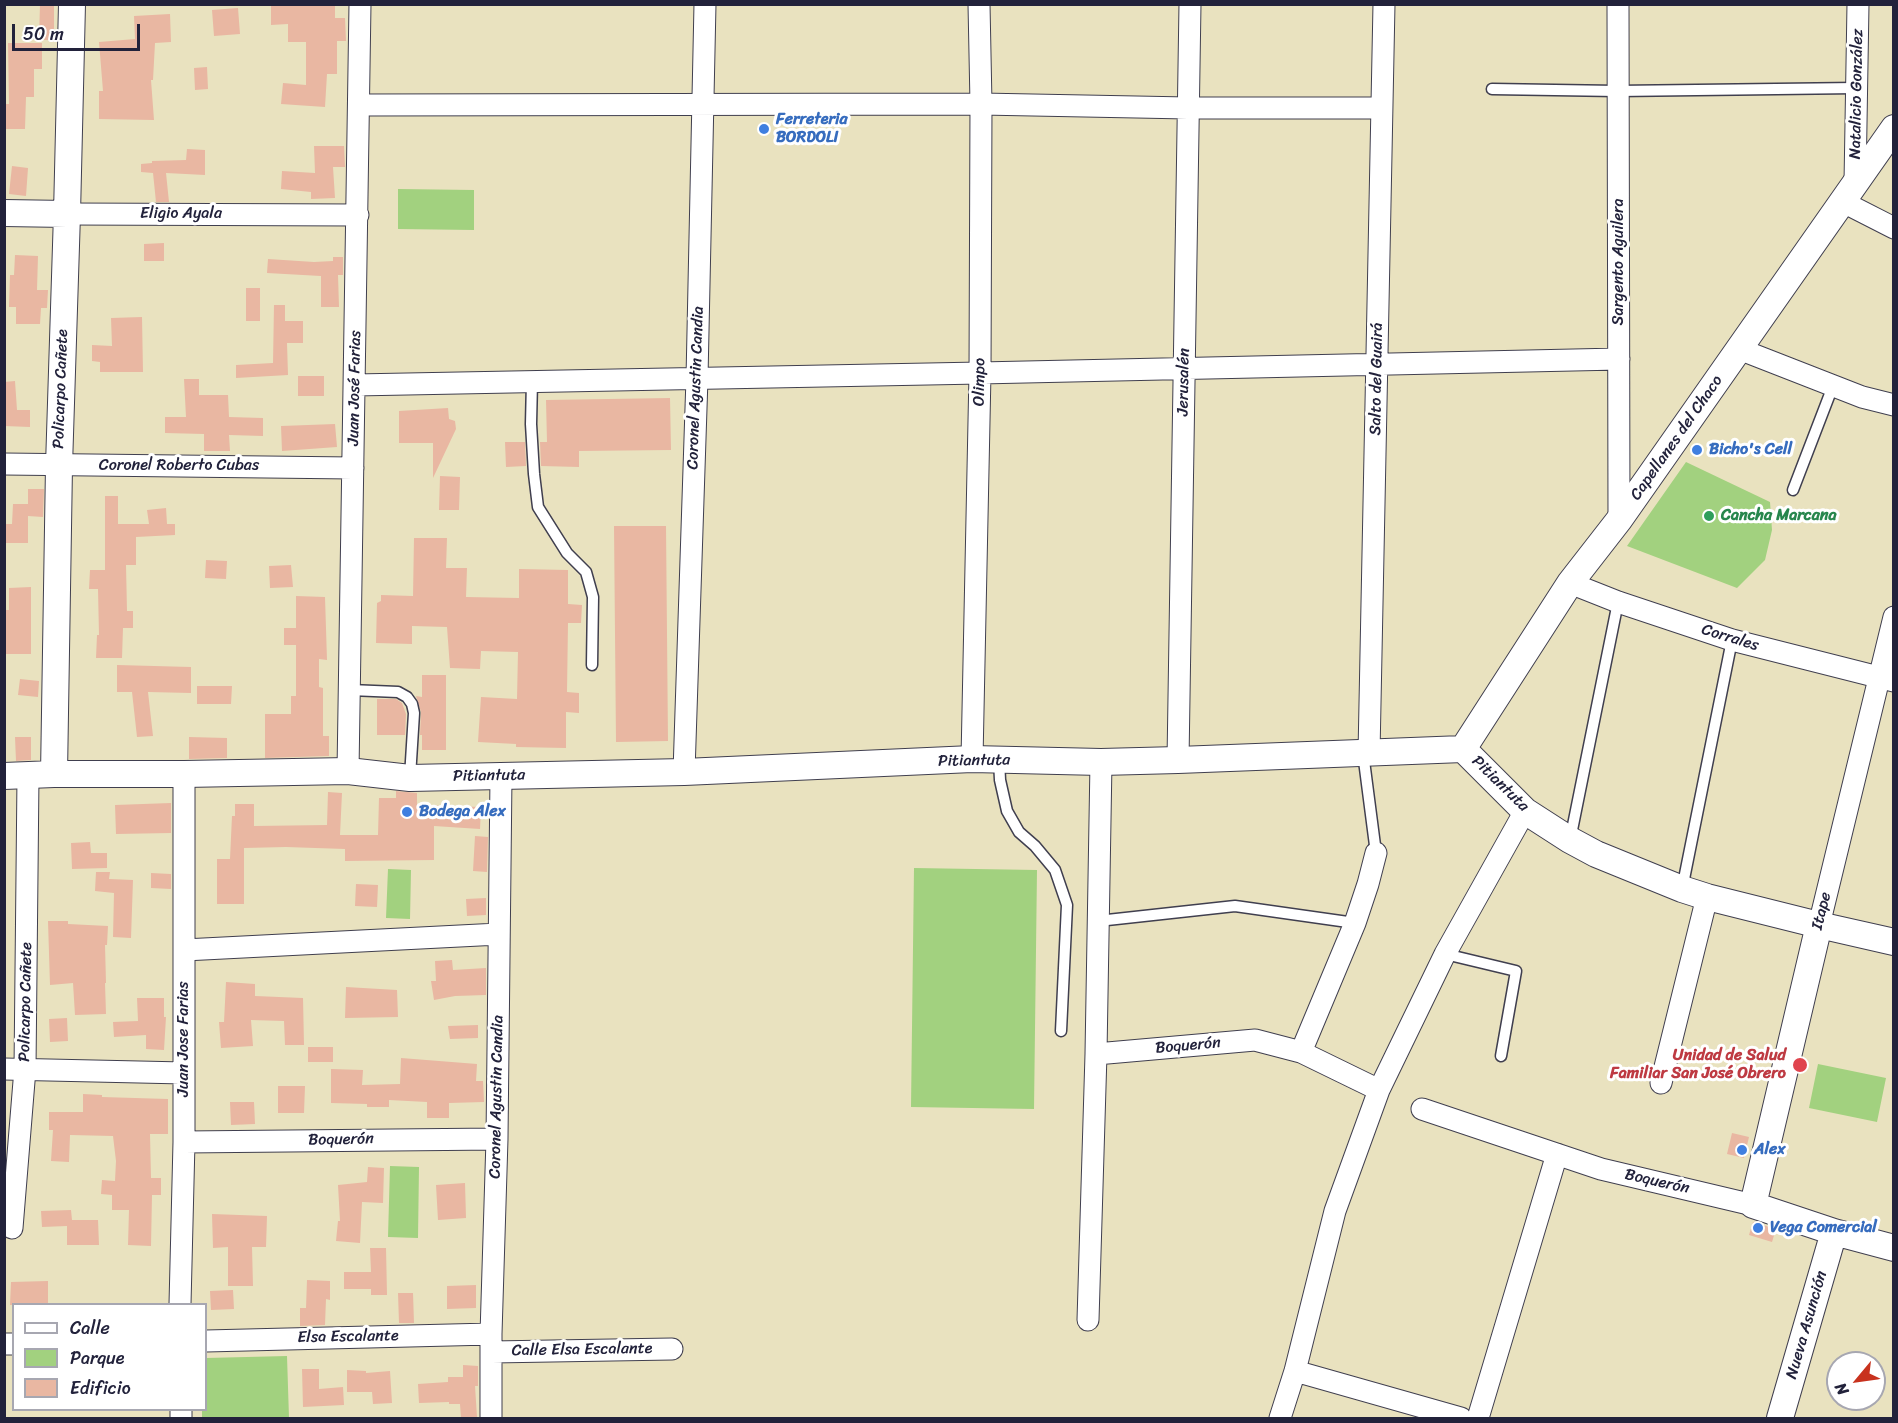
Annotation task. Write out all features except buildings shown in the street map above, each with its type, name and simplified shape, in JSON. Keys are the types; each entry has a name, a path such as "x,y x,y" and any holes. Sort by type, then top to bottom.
{"street":[{"name":"Policarpo Cañete","path":"54,774 59,466 72,4"},
{"name":"Juan José Farias","path":"348,771 360,4"},
{"name":"Coronel Agustin Candia","path":"684,772 697,378 705,4"},
{"name":"Olimpo","path":"972,759 980,374 979,4"},
{"name":"Jerusalén","path":"1178,760 1190,4"},
{"name":"Salto del Guairá","path":"1366,753 1384,4"},
{"name":"Sargento Aguilera","path":"1618,4 1619,520"},
{"name":"Natalicio González","path":"1849,193 1856,88 1858,4"},
{"path":"360,105 981,104 1188,108 1381,108"},
{"name":"Capellanes del Chaco","path":"1463,749 1570,584 1619,520 1893,128"},
{"path":"1849,193 1893,228"},
{"name":"Eligio Ayala","path":"4,213 358,215"},
{"path":"1739,349 1862,397 1893,405"},
{"path":"355,385 980,374 1619,358"},
{"name":"Coronel Roberto Cubas","path":"4,464 353,468"},
{"name":"Corrales","path":"1570,584 1732,640 1886,680"},
{"name":"Itape","path":"1753,1205 1819,925 1886,680 1893,617"},
{"name":"Pitiantuta","path":"16,776 348,771 410,778 684,772 972,759 1101,762 1463,749 1526,811 1596,854 1707,897 1893,942"},
{"path":"1088,1320 1096,1054 1101,762"},
{"name":"Juan Jose Farias","path":"180,1303 184,1142 184,774"},
{"name":"Policarpo Cañete","path":"12,1228 16,776"},
{"name":"Coronel Agustin Candia","path":"491,1419 491,1343 498,1138 501,776"},
{"path":"1280,1419 1295,1371 1335,1211 1379,1090 1445,954 1526,811"},
{"path":"1300,1052 1355,923 1376,853"},
{"path":"1661,1083 1707,897"},
{"path":"184,950 500,934"},
{"name":"Boquerón","path":"1096,1054 1255,1040 1300,1052 1379,1090"},
{"path":"15,1069 184,1073"},
{"name":"Boquerón","path":"1422,1109 1601,1168 1753,1205 1834,1232 1893,1248"},
{"name":"Boquerón","path":"184,1142 498,1138"},
{"path":"1478,1419 1557,1154"},
{"name":"Nueva Asunción","path":"1780,1419 1834,1232"},
{"name":"Elsa Escalante","path":"207,1341 491,1343"},
{"name":"Calle Elsa Escalante","path":"491,1343 672,1349"},
{"path":"1295,1371 1461,1419"}],"lane":[{"path":"1492,89 1617,91 1856,88"},
{"path":"532,381 531,424 538,507 567,553 586,572 593,597 592,665"},
{"path":"1793,490 1833,386"},
{"path":"1570,840 1618,602"},
{"path":"1682,889 1732,640"},
{"path":"350,690 398,692 407,697 412,704 414,713 410,778"},
{"path":"1366,753 1376,853"},
{"path":"999,760 1000,780 1007,811 1019,832 1035,846 1055,870 1067,905 1061,1031"},
{"path":"1098,921 1235,906 1355,923"},
{"path":"1445,954 1516,970 1501,1056"}],"green space":[{"path":"398,189 474,190 474,230 398,229"},
{"name":"Cancha Marcana","path":"1686,462 1770,502 1772,530 1765,560 1737,588 1627,546"},
{"path":"914,868 1037,870 1034,1109 911,1107"},
{"path":"388,869 411,870 410,919 386,918"},
{"path":"1818,1064 1886,1078 1877,1122 1809,1108"},
{"path":"390,1166 419,1167 418,1238 388,1237"},
{"path":"287,1356 289,1418 202,1418 202,1411 207,1411 207,1358"}],"place":[{"name":"Ferreteria BORDOLI","path":"764,129"},
{"name":"Bicho's Cell","path":"1697,450"},
{"name":"Cancha Marcana","path":"1709,516"},
{"name":"Bodega Alex","path":"407,812"},
{"name":"Unidad de Salud Familiar San José Obrero","path":"1800,1065"},
{"name":"Alex","path":"1742,1150"},
{"name":"Vega Comercial","path":"1758,1228"}]}
